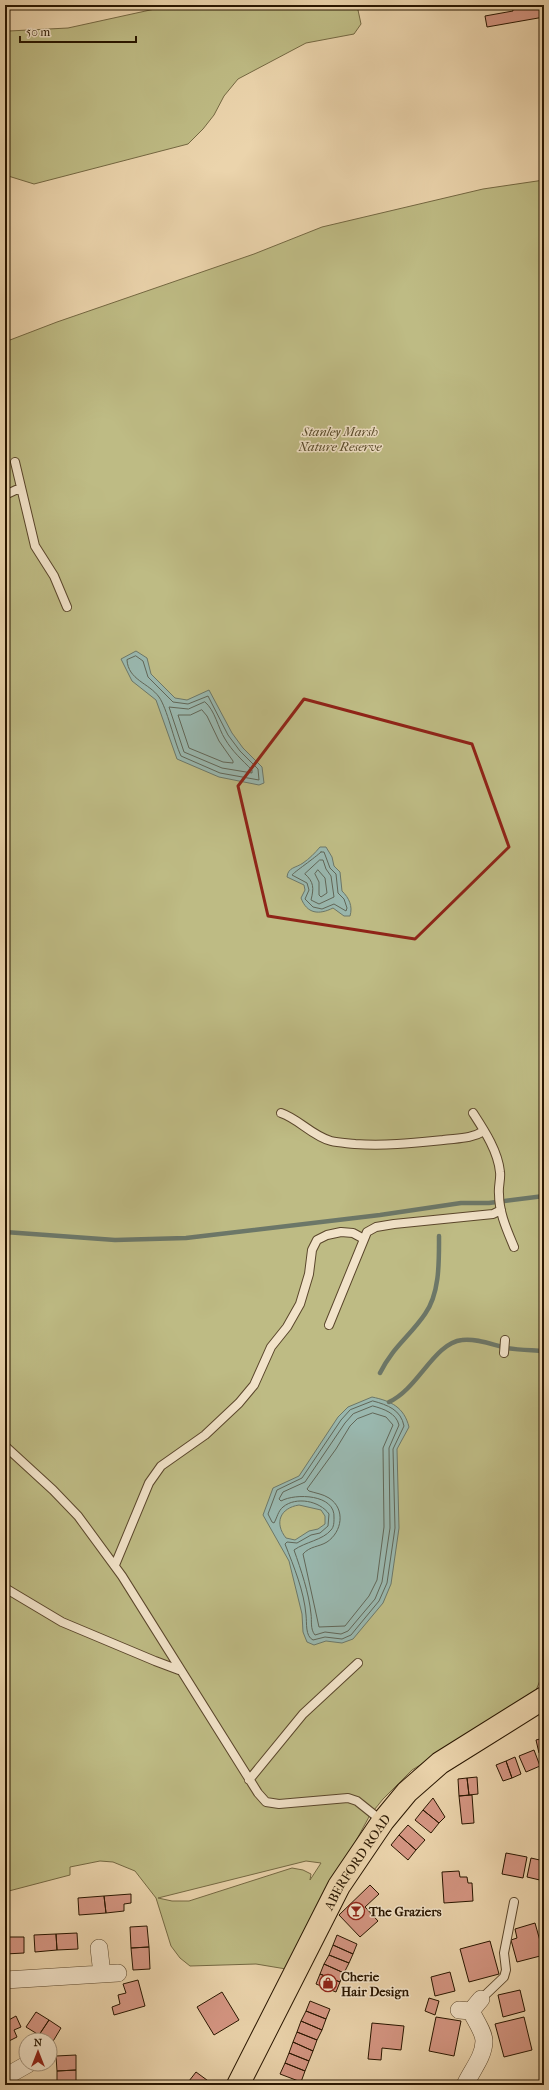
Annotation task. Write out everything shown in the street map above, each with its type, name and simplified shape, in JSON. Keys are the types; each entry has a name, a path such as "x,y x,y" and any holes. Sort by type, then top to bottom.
{"main road":[{"name":"ABERFORD ROAD","path":"238,2085 339,1886 383,1821 407,1792 440,1763 544,1698"}],"street":[{"path":"5,1980 110,1973 99,1948"},
{"path":"465,2085 472,2071 480,2060 484,2040 470,2007"},
{"path":"5,2076 18,2069"}],"lane":[{"path":"14,462 35,546 54,576 67,607"},
{"path":"5,495 20,488"},
{"path":"281,1113 289,1115 320,1136 332,1141 348,1143 378,1145 423,1143 462,1139 477,1136 484,1131"},
{"path":"473,1113 495,1154 500,1173 499,1196 501,1210 514,1248"},
{"path":"328,1325 366,1232 376,1227 493,1214 501,1210"},
{"path":"115,1565 149,1483 161,1466 204,1435 240,1403 254,1385 271,1347 287,1327 300,1304 309,1274 312,1250 317,1240 326,1235 341,1232 353,1233 364,1239"},
{"path":"504,1353 505,1340"},
{"path":"5,1446 53,1490 78,1516 115,1565 179,1670 249,1780 266,1802 279,1804 348,1798 357,1801 383,1821"},
{"path":"5,1588 62,1622 179,1670"},
{"path":"249,1780 303,1714 358,1663"},
{"path":"470,2007 504,1977 506,1970 504,1953 514,1902"}],"highlighted area":[{"path":"304,699 472,744 509,847 415,939 268,916 238,786"}],"green space":[{"path":"173,5 352,5 358,10 361,24 354,34 306,43 238,79 224,96 214,115 188,144 34,184 5,175 9,31 68,28"},
{"name":"Stanley Marsh Nature Reserve","path":"544,180 544,1671 534,1695 412,1770 383,1799 370,1815 286,1969 256,1964 190,1966 180,1958 171,1946 156,1898 135,1871 113,1862 100,1861 70,1867 70,1875 5,1892 5,340 10,340 57,322 254,254 322,227 483,189","holes":["306,1861 321,1863 310,1880 311,1874 303,1870 292,1868 189,1901 172,1901 158,1898"]}],"water":[{"path":"136,651 147,658 151,674 175,698 187,700 209,690 232,733 243,748 262,767 264,783 259,785 219,777 177,759 156,700 132,681 121,659"},
{"path":"320,847 326,847 332,857 334,866 340,872 342,891 347,896 351,906 350,916 344,916 333,908 323,912 314,912 310,910 301,898 305,890 304,885 287,877 291,869 300,865 312,856"},
{"path":"372,1397 385,1401 396,1406 404,1414 409,1427 397,1449 399,1528 391,1584 383,1603 353,1639 342,1643 326,1641 314,1645 307,1642 303,1632 302,1614 289,1561 263,1515 273,1488 299,1476 338,1417 348,1407","holes":["299,1505 321,1510 325,1516 325,1524 318,1529 309,1531 295,1540 286,1538 280,1527 280,1522 283,1513 287,1509"]}],"building":[{"path":"512,5 544,5 544,17 487,27 485,16 513,11"},
{"path":"544,1738 544,1751 539,1753 536,1740"},
{"path":"534,1750 540,1766 526,1772 519,1756"},
{"path":"515,1757 521,1774 512,1778 506,1761"},
{"path":"506,1761 512,1778 503,1781 496,1765"},
{"path":"477,1777 478,1794 469,1795 467,1778"},
{"path":"467,1778 469,1795 459,1796 458,1779"},
{"path":"472,1795 474,1823 462,1824 459,1796"},
{"path":"433,1798 445,1817 439,1823 423,1810"},
{"path":"423,1810 439,1823 431,1833 415,1820"},
{"path":"408,1825 425,1840 416,1850 399,1835"},
{"path":"399,1835 416,1850 408,1860 391,1845"},
{"path":"506,1853 527,1857 523,1878 502,1874"},
{"path":"531,1858 544,1861 544,1881 527,1877"},
{"path":"459,1871 460,1877 467,1877 468,1883 472,1883 473,1901 444,1903 442,1872"},
{"name":"The Graziers","path":"370,1885 379,1894 365,1907 378,1921 360,1937 339,1915"},
{"path":"131,1894 131,1903 124,1904 124,1911 106,1913 104,1896"},
{"path":"104,1896 106,1913 79,1915 78,1898"},
{"path":"535,1923 544,1955 517,1962 511,1940 517,1938 515,1929"},
{"path":"147,1926 149,1947 131,1948 130,1927"},
{"path":"77,1933 78,1949 57,1950 56,1934"},
{"path":"56,1934 57,1950 35,1952 34,1935"},
{"path":"337,1935 357,1944 353,1954 333,1945"},
{"path":"5,1937 24,1937 24,1953 5,1954"},
{"path":"490,1941 499,1974 469,1982 460,1949"},
{"path":"333,1945 353,1954 349,1963 329,1955"},
{"path":"149,1947 150,1969 133,1970 131,1948"},
{"path":"329,1955 349,1963 344,1973 324,1964"},
{"path":"324,1964 344,1973 340,1982 320,1974"},
{"path":"450,1972 455,1991 435,1996 431,1977"},
{"name":"Cherie Hair Design","path":"320,1974 340,1982 336,1992 316,1984"},
{"path":"138,1980 145,2006 114,2015 112,2007 120,2004 118,1995 126,1993 123,1984"},
{"path":"520,1990 525,2011 503,2017 498,1995"},
{"path":"222,1992 239,2020 214,2035 197,2007"},
{"path":"429,1998 439,2001 435,2015 425,2011"},
{"path":"310,2001 330,2009 326,2019 306,2011"},
{"path":"306,2011 326,2019 322,2030 301,2021"},
{"path":"36,2012 49,2020 41,2032 34,2032 26,2027"},
{"path":"16,2016 21,2027 14,2030 17,2037 5,2043 5,2022"},
{"path":"436,2017 461,2021 454,2056 429,2051"},
{"path":"524,2017 532,2050 504,2057 495,2024"},
{"path":"49,2020 61,2028 58,2033 41,2032"},
{"path":"301,2021 322,2030 317,2040 297,2032"},
{"path":"372,2023 404,2026 401,2050 382,2048 381,2060 368,2059"},
{"path":"297,2032 317,2040 313,2051 293,2042"},
{"path":"293,2042 313,2051 309,2061 289,2053"},
{"path":"289,2053 309,2061 305,2071 285,2063"},
{"path":"76,2055 76,2070 58,2071 58,2056"},
{"path":"285,2063 305,2071 301,2082 280,2074"},
{"path":"76,2070 76,2085 57,2085 58,2071"},
{"path":"196,2072 211,2083 209,2085 195,2085 189,2081"},
{"path":"189,2081 195,2085 187,2085"}],"waterway":[{"path":"5,1232 115,1240 186,1238 380,1215 461,1203 489,1203 544,1196"},
{"path":"5,1259 6,1232"},
{"path":"380,1373 390,1356 419,1322 430,1306 434,1296 438,1276 439,1236"},
{"path":"389,1402 409,1387 434,1358 452,1343 462,1340 473,1340 507,1348 544,1351"}],"place":[{"name":"The Graziers","path":"356,1911"},
{"name":"Cherie Hair Design","path":"328,1983"}]}
